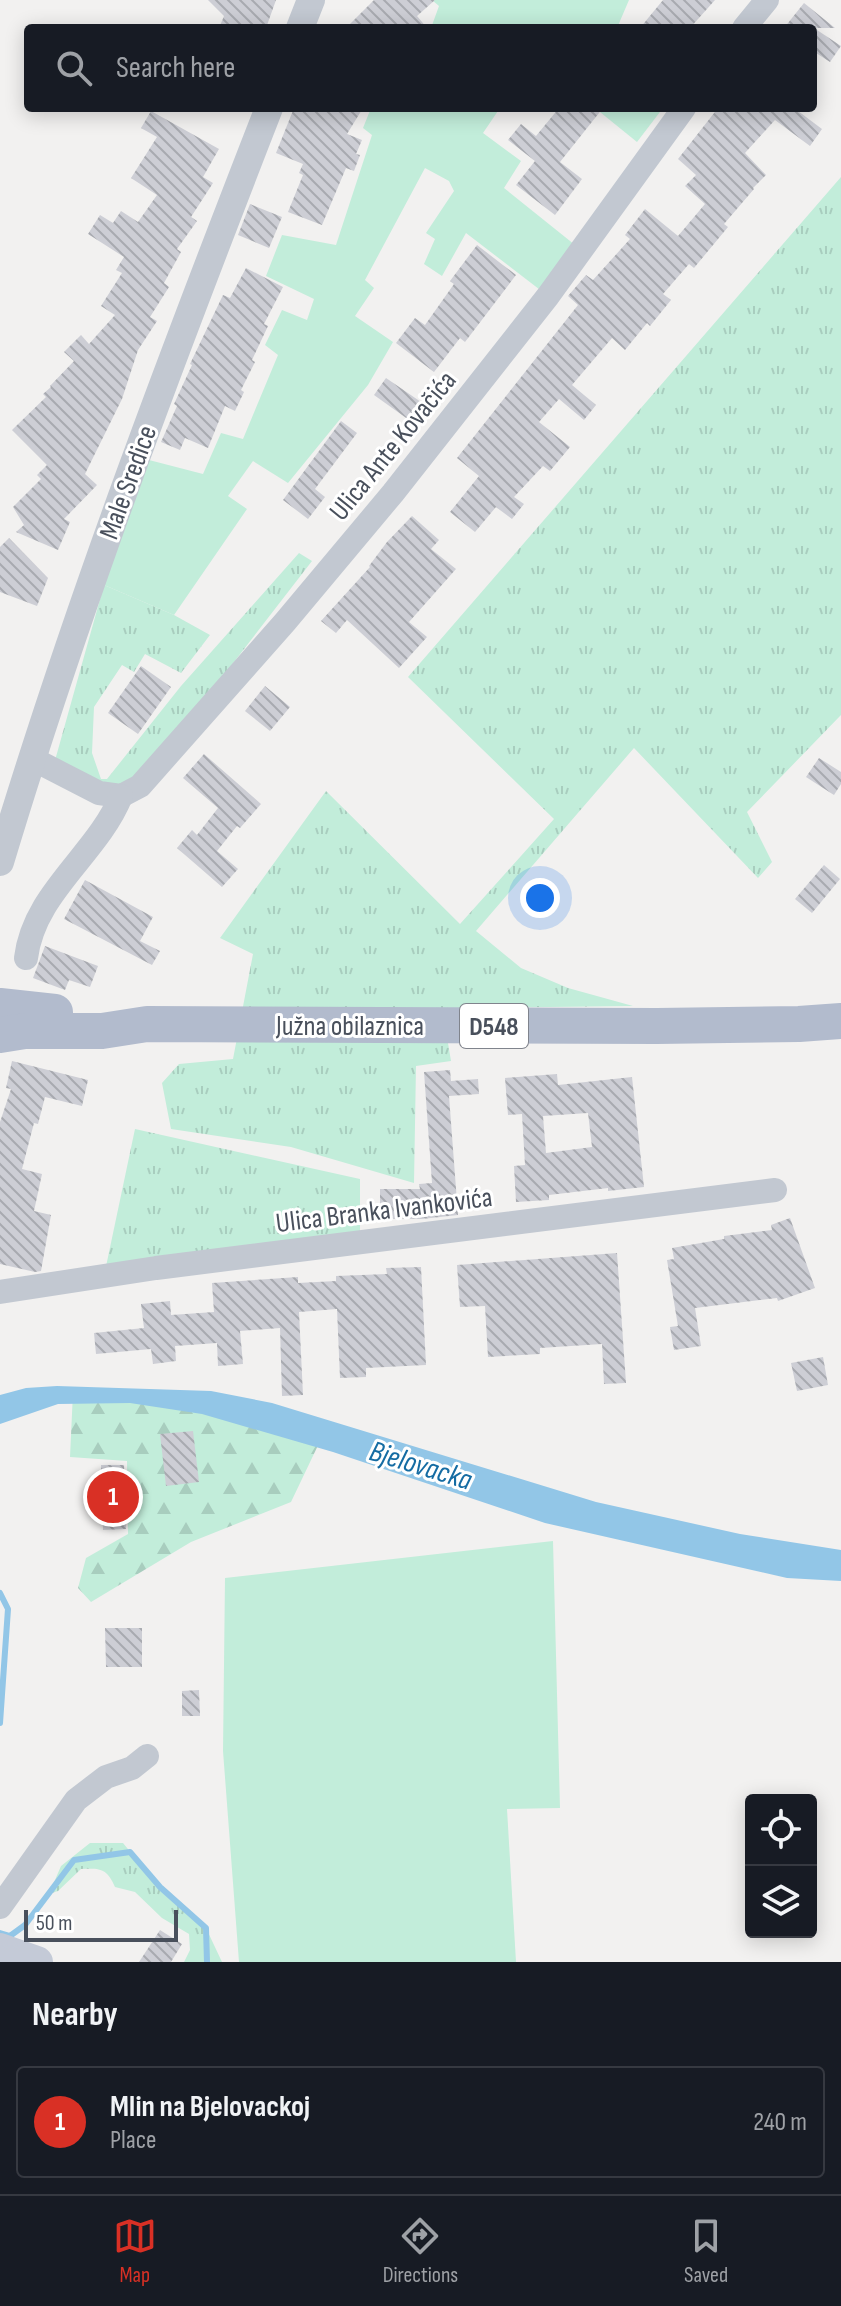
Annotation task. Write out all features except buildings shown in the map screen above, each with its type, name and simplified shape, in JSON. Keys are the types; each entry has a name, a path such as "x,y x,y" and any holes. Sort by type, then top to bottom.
{"main road":[{"name":"Južna obilaznica","path":"0,1006 26,1011 86,1013 147,1024"},
{"name":"Južna obilaznica","path":"0,1035 25,1031 102,1031 147,1024 657,1026 841,1021"},
{"path":"0,1949 37,1962"}],"street":[{"path":"302,24 311,0"},
{"path":"747,24 767,0"},
{"name":"Male Sredice","path":"0,862 31,758 173,356 267,112"},
{"name":"Ulica Ante Kovačića","path":"26,958 29,936 46,902 112,819 121,796 140,786 160,765 393,493 548,296 681,112"},
{"path":"31,758 99,793 121,796"},
{"name":"Ulica Branka Ivankovića","path":"0,1292 156,1268 775,1190"},
{"path":"0,1907 76,1800 106,1777 132,1768 147,1756"}],"green space":[{"path":"432,0 629,0 619,24 432,24 439,6"},
{"path":"369,112 497,112 483,133 521,161 504,188 580,249 548,296 466,233 442,276 424,264 435,239 426,233 454,191 449,181 425,168 365,280 374,288 355,316 393,342 368,385 288,483 253,461 228,496 247,509 174,615 104,585 149,460 203,474 221,433 243,439 278,355 265,345 282,310 307,320 314,299 266,276 282,235 336,245 372,135 363,128"},
{"path":"600,112 660,112 637,142"},
{"path":"841,177 841,715 747,812 772,862 758,878 634,748 476,931 521,968 568,988 633,1006 394,1009 445,1025 451,1061 416,1066 414,1183 291,1147 171,1129 162,1083 179,1064 233,1059 253,954 220,938 326,791 460,924 554,819 408,677"},
{"path":"299,553 312,561 156,763 117,792 54,764 104,585 174,615 210,635 181,673 145,654 134,672 122,665 94,707 92,753 101,779 107,779 181,686"},
{"path":"135,1129 360,1179 360,1242 104,1276"},
{"path":"73,1392 193,1395 322,1437 291,1502 191,1542 91,1602 78,1588 86,1558 128,1534 127,1461 70,1457"},
{"path":"553,1541 560,1808 507,1809 516,1962 239,1962 223,1751 225,1578"},
{"path":"90,1843 123,1843 159,1887 206,1928 222,1962 184,1962 190,1950 189,1934 162,1918 135,1892 115,1887 102,1870 81,1869 58,1891 49,1894 61,1866"}],"water":[{"name":"Bjelovacka","path":"57,1386 211,1391 272,1403 596,1502 740,1534 841,1550 841,1581 787,1578 545,1523 333,1452 202,1414 130,1403 58,1404 0,1424 0,1395 26,1388"}],"waterway":[{"path":"0,1593 8,1609 0,1723"},
{"path":"0,1933 10,1936 25,1925 74,1860 130,1852 160,1887 206,1928 207,1962"}],"place":[{"name":"Mlin na Bjelovackoj","path":"113,1497"}]}
